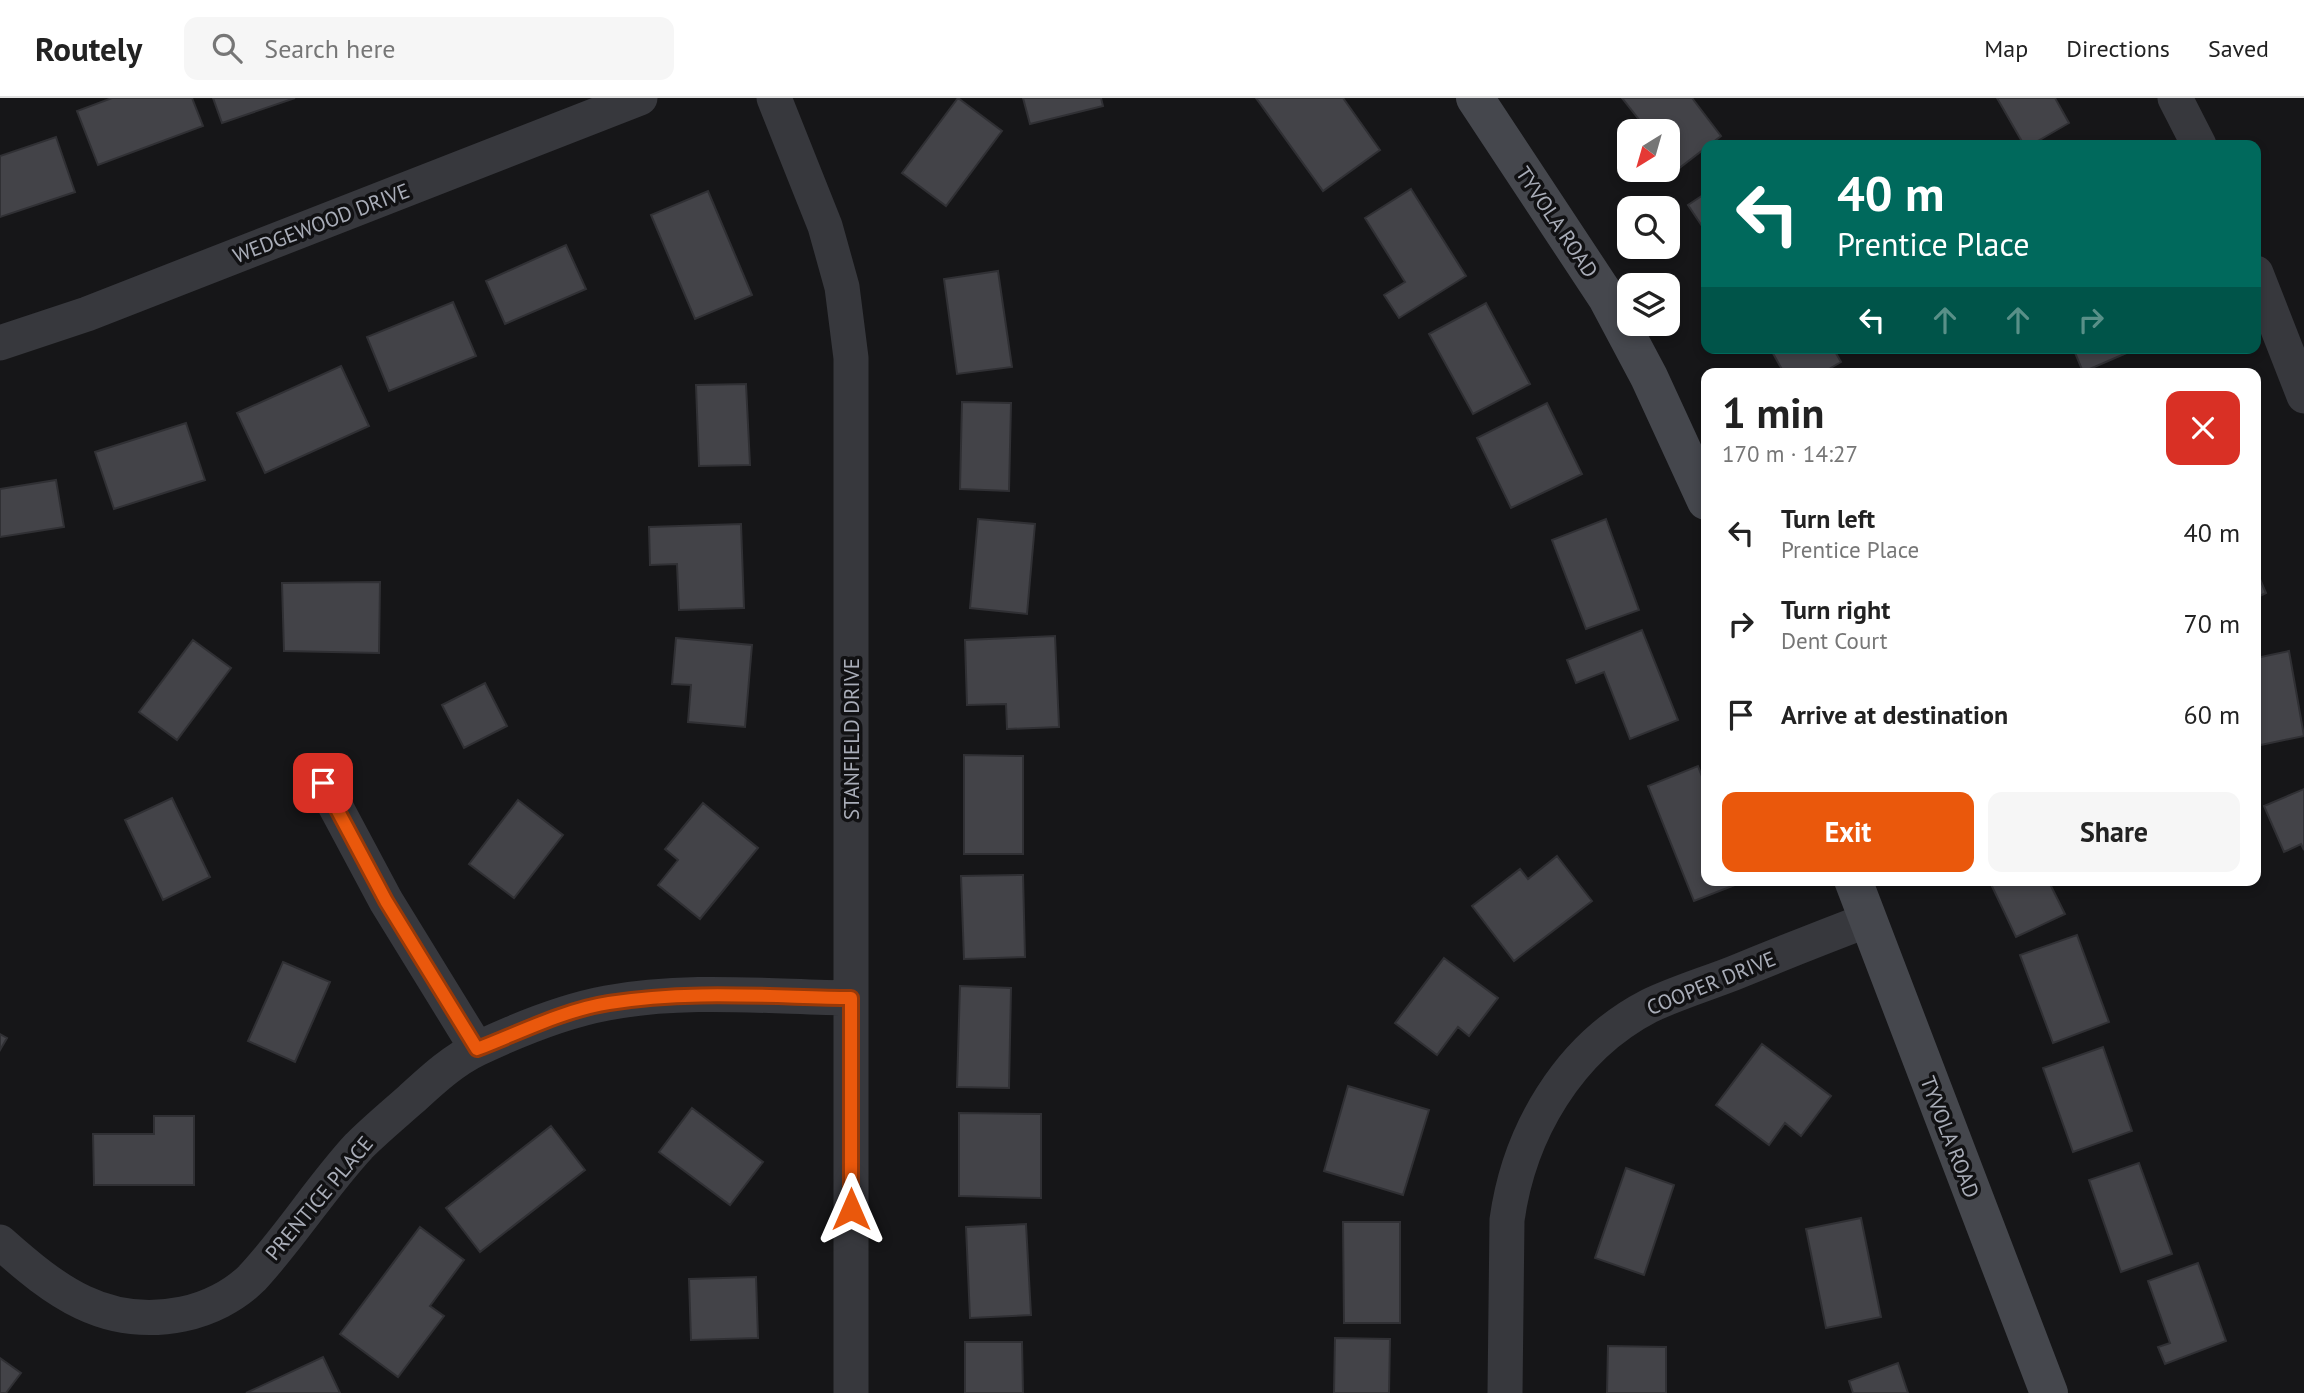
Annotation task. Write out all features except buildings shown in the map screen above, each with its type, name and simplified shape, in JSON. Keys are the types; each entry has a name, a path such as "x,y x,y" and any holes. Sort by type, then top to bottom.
{"main road":[{"name":"TYVOLA ROAD","path":"1475,98 1607,298 1654,388 1701,490"},
{"name":"TYVOLA ROAD","path":"1855,886 2049,1393"}],"street":[{"name":"WEDGEWOOD DRIVE","path":"0,343 87,314 640,98"},
{"name":"STANFIELD DRIVE","path":"774,98 825,226 842,287 851,358 851,1393"},
{"path":"2175,98 2196,140"},
{"path":"2261,286 2304,396"},
{"path":"323,783 386,901 477,1049"},
{"name":"COOPER DRIVE","path":"1505,1393 1507,1220 1511,1194 1532,1130 1568,1073 1606,1035 1650,1006 1868,920"},
{"name":"PRENTICE PLACE","path":"0,1242 45,1282 101,1312 121,1317 160,1319 199,1310 217,1303 250,1280 359,1146 442,1071 477,1049 543,1023 607,1003 700,995 851,998"}],"route":[{"path":"323,783 386,901 477,1049 543,1023 607,1003 700,995 851,998 851,1209"}]}
